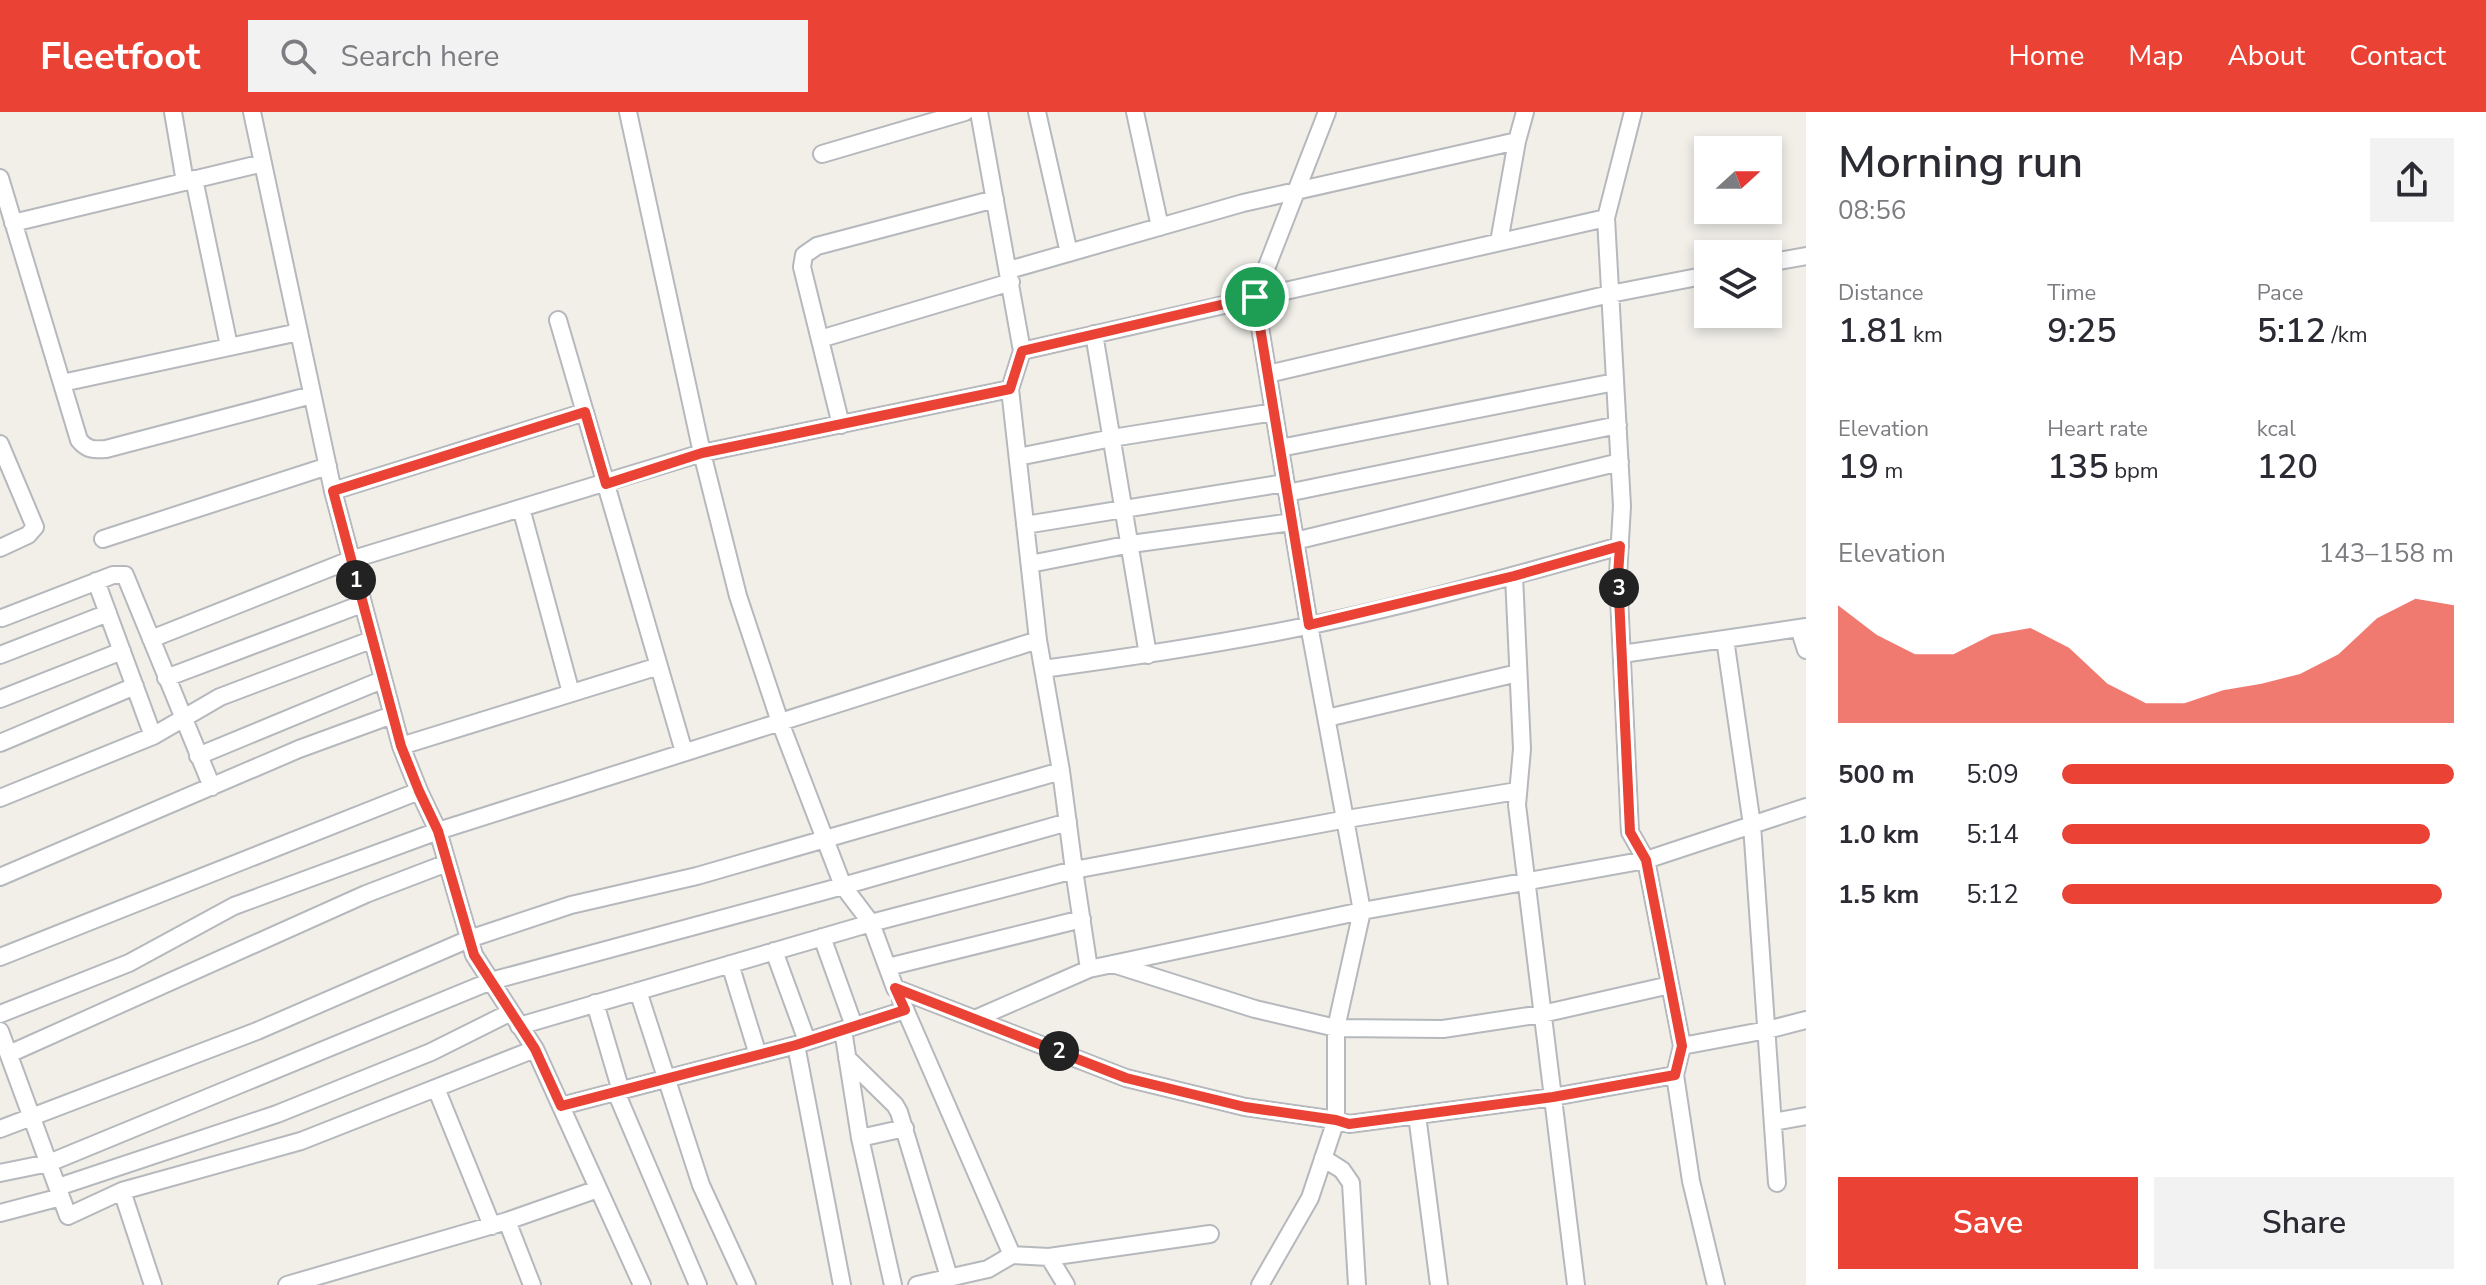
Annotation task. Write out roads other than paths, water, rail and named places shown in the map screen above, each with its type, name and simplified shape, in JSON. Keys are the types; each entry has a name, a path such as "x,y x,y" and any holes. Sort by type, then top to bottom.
{"street":[{"path":"173,112 229,346"},
{"path":"252,112 333,491 401,746 438,831 474,955 535,1049 642,1285"},
{"path":"628,112 702,453 738,596 780,722 843,886 871,923 895,988 1012,1255"},
{"path":"822,154 938,116 965,112"},
{"path":"979,112 1022,351 1010,389 1038,640 1061,771 1089,969"},
{"path":"1037,112 1069,253"},
{"path":"1135,112 1160,227"},
{"path":"1260,1285 1310,1198 1336,1120 1336,1028 1362,911 1309,625 1255,297 1327,112"},
{"path":"1499,242 1525,112"},
{"path":"1633,112 1606,218 1622,506 1618,575 1630,832 1646,860 1682,1046 1675,1075 1691,1181 1716,1285"},
{"path":"820,339 1010,276 1069,253 1160,227 1297,190 1517,141"},
{"path":"13,223 263,163"},
{"path":"0,178 79,440 84,446 93,450 312,395"},
{"path":"841,425 802,267 804,255 817,246 995,199"},
{"path":"1022,351 1606,218"},
{"path":"1782,260 1806,256"},
{"path":"1268,374 1610,294 1694,278"},
{"path":"558,320 684,752"},
{"path":"62,383 299,332"},
{"path":"1094,334 1148,655"},
{"path":"1280,448 1615,382"},
{"path":"151,639 350,560 702,453 1010,389"},
{"path":"333,491 585,412"},
{"path":"1018,457 1112,438 1274,412"},
{"path":"1025,525 1286,488 1618,425"},
{"path":"0,444 35,527 28,535 0,548"},
{"path":"1295,541 1620,462"},
{"path":"103,539 328,466"},
{"path":"521,508 571,693"},
{"path":"1030,564 1131,544 1292,522"},
{"path":"1043,669 1148,655 1309,625 1514,576 1620,546"},
{"path":"2,618 113,575 125,575 212,787"},
{"path":"1514,576 1522,749 1517,791 1576,1285"},
{"path":"96,581 153,736"},
{"path":"166,678 362,604"},
{"path":"0,655 108,613"},
{"path":"1622,654 1803,627 1806,650"},
{"path":"1725,639 1752,825 1777,1183"},
{"path":"0,798 153,736 220,697 371,640"},
{"path":"0,1014 129,963 234,906 438,831 1038,640"},
{"path":"0,699 122,651"},
{"path":"401,746 659,666"},
{"path":"1327,718 1518,673"},
{"path":"198,756 382,680"},
{"path":"0,743 135,686"},
{"path":"0,877 299,749 392,715"},
{"path":"0,1129 257,1031 469,939 571,905 697,876 1061,771"},
{"path":"0,957 419,791"},
{"path":"0,1213 277,1114 515,1019 595,1003 871,923 1074,870 1517,791"},
{"path":"977,1018 1089,969 1362,911 1646,860 1806,807"},
{"path":"0,1173 49,1163 491,981 1068,822"},
{"path":"9,1054 366,894 447,863"},
{"path":"888,967 1082,919"},
{"path":"822,937 849,1028 847,1058 860,1138 893,1285"},
{"path":"774,951 801,1043 842,1285"},
{"path":"730,964 758,1055"},
{"path":"1112,964 1255,1009 1336,1028 1429,1030 1542,1014 1670,985"},
{"path":"895,988 1126,1078 1245,1107 1349,1124 1553,1097 1675,1075"},
{"path":"638,991 701,1185 747,1285"},
{"path":"595,1003 619,1092 698,1285"},
{"path":"561,1106 801,1043 905,1010"},
{"path":"1682,1046 1806,1020"},
{"path":"0,1031 68,1216 122,1191 301,1141 535,1049"},
{"path":"847,1058 895,1105 905,1128 949,1277"},
{"path":"436,1088 532,1285"},
{"path":"1417,1115 1434,1284"},
{"path":"1773,1122 1806,1116"},
{"path":"860,1138 905,1128"},
{"path":"1323,1158 1342,1170 1351,1183 1357,1285"},
{"path":"287,1285 500,1223 598,1189"},
{"path":"122,1191 153,1285"},
{"path":"917,1285 949,1277 974,1278 1012,1255 1049,1257 1210,1234"},
{"path":"1049,1257 1066,1285"}]}
